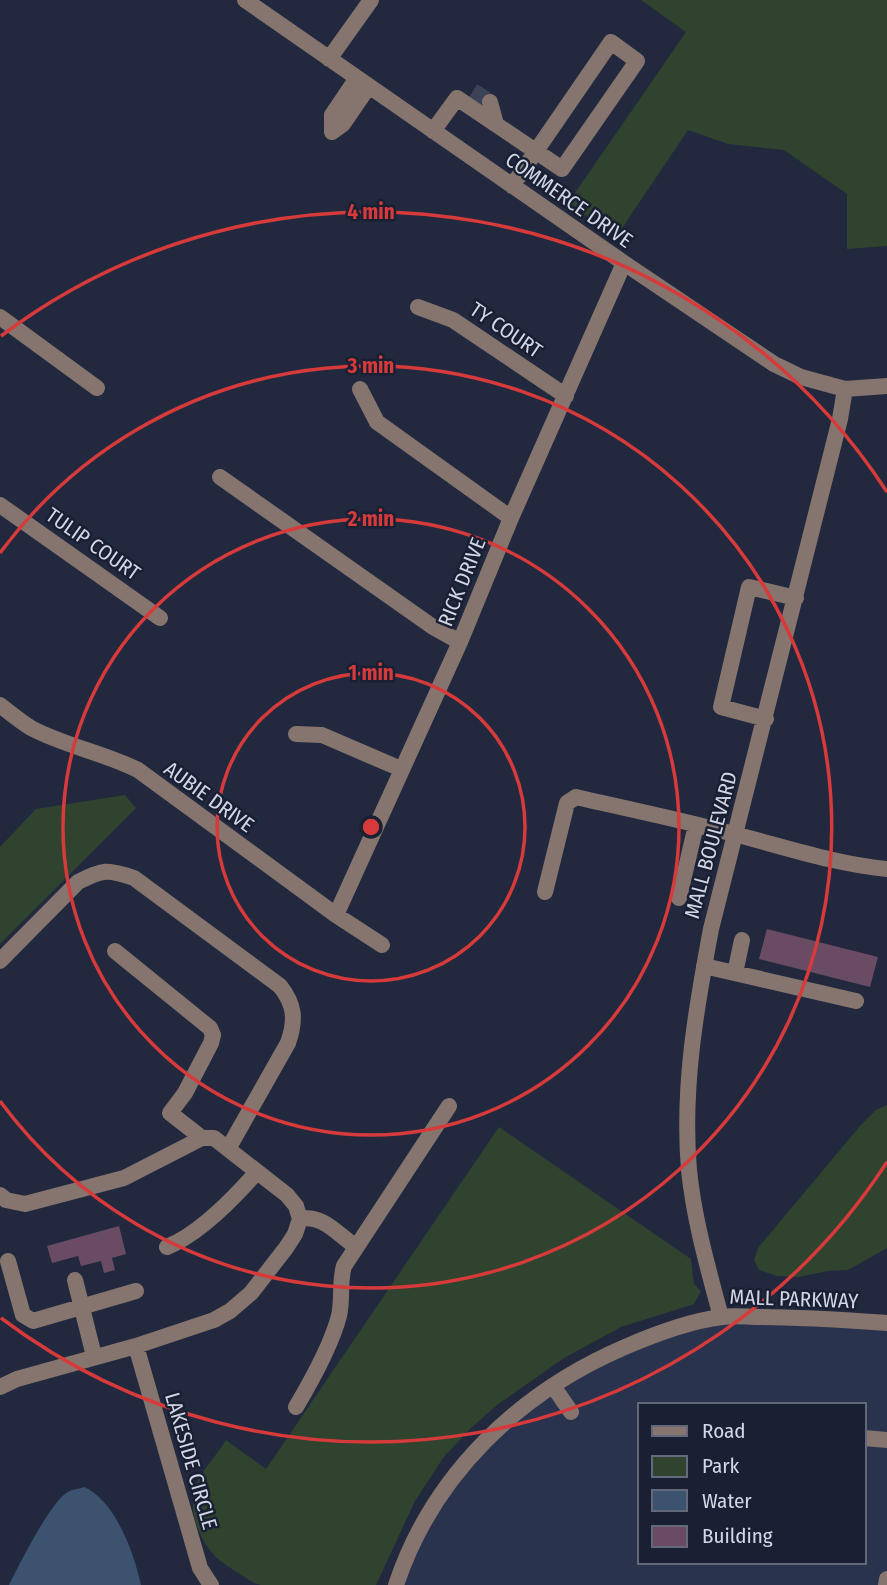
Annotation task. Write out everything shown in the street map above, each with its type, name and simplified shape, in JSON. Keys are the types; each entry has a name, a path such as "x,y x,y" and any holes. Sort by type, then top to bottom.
{"street":[{"name":"COMMERCE DRIVE","path":"245,0 774,364 801,377 845,389 887,386"},
{"path":"329,60 371,0"},
{"path":"457,98 536,151 562,169 637,61 611,42 536,151 512,186"},
{"path":"433,131 457,98 473,91"},
{"path":"490,102 496,124"},
{"name":"RICK DRIVE","path":"337,915 460,642 511,518 624,263"},
{"name":"TY COURT","path":"418,307 453,320 566,396"},
{"path":"0,317 97,388"},
{"path":"360,389 377,422 511,518"},
{"name":"MALL BOULEVARD","path":"722,1317 698,1229 689,1170 687,1109 691,1048 704,966 734,834 796,598 845,389"},
{"path":"220,477 433,627 460,642"},
{"name":"TULIP COURT","path":"0,505 160,618"},
{"path":"765,719 721,707 736,635 749,587 796,598"},
{"name":"AUBIE DRIVE","path":"0,705 31,727 138,770 382,945"},
{"path":"296,734 322,735 401,769"},
{"path":"545,892 567,803 572,798 696,825 864,867 887,869"},
{"path":"679,898 696,825"},
{"path":"0,961 78,882 93,874 112,871 134,878 280,986 294,1011 288,1043 228,1149"},
{"path":"735,974 742,940"},
{"path":"116,951 211,1028 211,1043 185,1093 170,1114 202,1138"},
{"path":"704,966 856,1000"},
{"path":"296,1407 311,1382 338,1319 341,1303 340,1278 344,1266 449,1106"},
{"path":"0,1195 6,1200 25,1204 124,1178 202,1138 214,1138 287,1195 296,1206 300,1219 286,1248 251,1293 230,1311 214,1320 136,1346 17,1379 0,1387"},
{"path":"167,1247 184,1240 243,1188 257,1172"},
{"path":"300,1219 320,1219 355,1246"},
{"path":"8,1261 23,1315 33,1321 136,1291"},
{"path":"75,1280 94,1356"},
{"name":"MALL PARKWAY","path":"396,1585 410,1550 456,1472 498,1427 521,1407 598,1358 655,1334 722,1317 789,1317 887,1323"},
{"name":"LAKESIDE CIRCLE","path":"136,1346 200,1568 211,1585"},
{"path":"553,1386 571,1412"},
{"path":"866,1438 887,1440"},
{"path":"886,1585 887,1578"}],"shaded area":[{"path":"721,1317 887,1324 887,1585 396,1585 456,1472 571,1373"}],"green space":[{"path":"641,0 887,0 887,246 847,249 847,194 784,150 728,144 688,130 616,237 568,203 686,32"},
{"path":"125,795 136,808 0,944 0,847 36,809"},
{"path":"887,1105 887,1248 848,1270 798,1277 777,1276 759,1270 754,1260 758,1248 860,1126 876,1110"},
{"path":"499,1127 691,1259 694,1284 701,1291 694,1304 621,1327 564,1358 497,1405 470,1429 443,1458 415,1501 376,1585 254,1583 218,1559 199,1533 193,1511 194,1490 198,1480 226,1440 266,1469"}],"water":[{"path":"84,1487 105,1503 114,1515 134,1558 141,1585 9,1585 53,1507 71,1490"}],"building":[{"path":"767,929 878,957 870,987 759,959"},
{"path":"119,1226 126,1254 112,1258 115,1270 104,1273 101,1261 81,1266 78,1256 52,1263 47,1246"}],"tunnel":[{"path":"473,91 490,102"}]}
